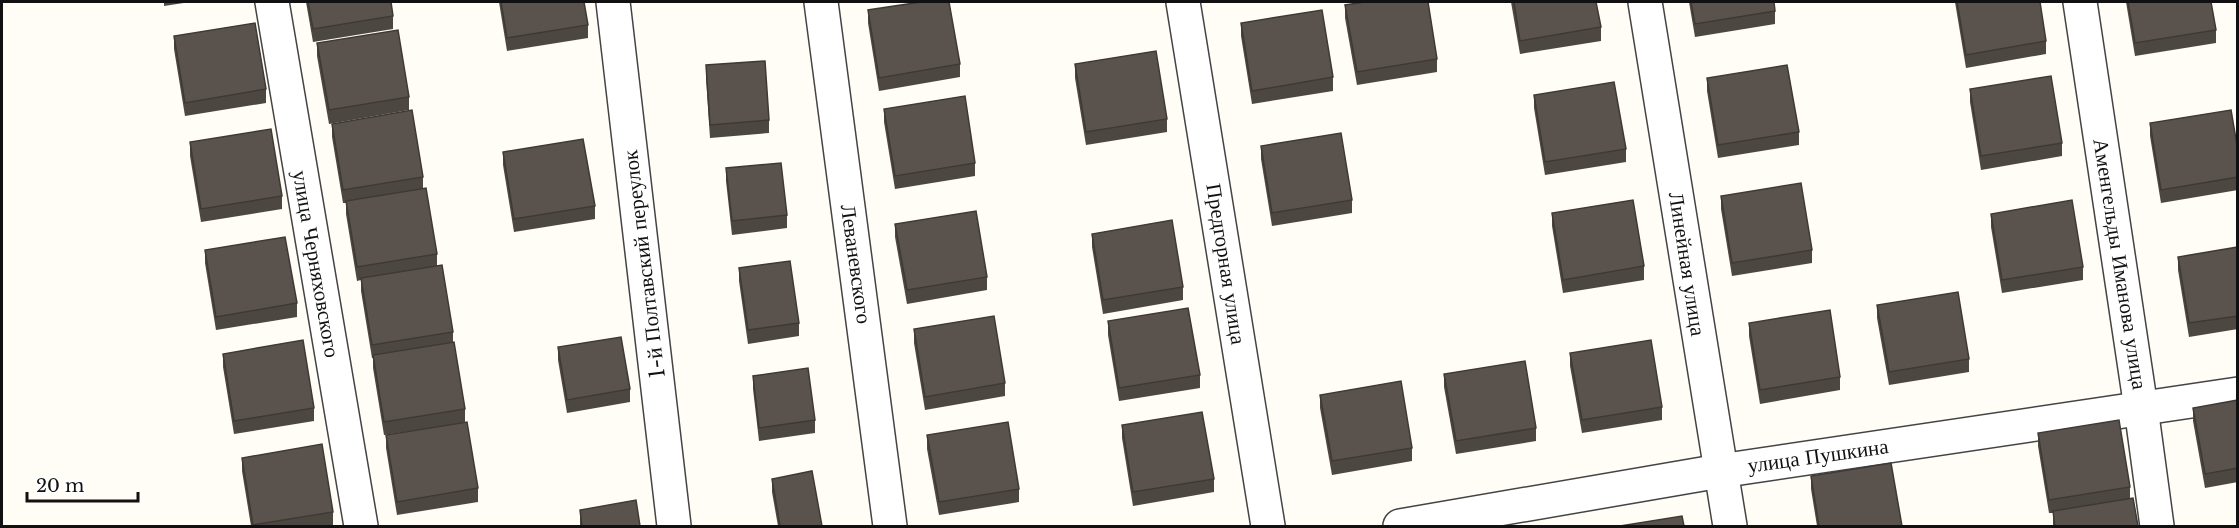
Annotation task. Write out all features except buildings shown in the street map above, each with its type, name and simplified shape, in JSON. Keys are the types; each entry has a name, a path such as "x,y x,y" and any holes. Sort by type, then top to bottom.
{"street":[{"name":"улица Черняховского","path":"272,2 361,526"},
{"name":"1-й Полтавский переулок","path":"613,2 674,526"},
{"name":"Леваневского","path":"821,2 890,526"},
{"name":"Предгорная улица","path":"1183,2 1268,526"},
{"name":"Линейная улица","path":"1645,2 1730,526"},
{"name":"Аменгельды Иманова улица","path":"2080,2 2157,526"},
{"name":"улица Пушкина","path":"1400,526 1720,471 2238,394"}]}
